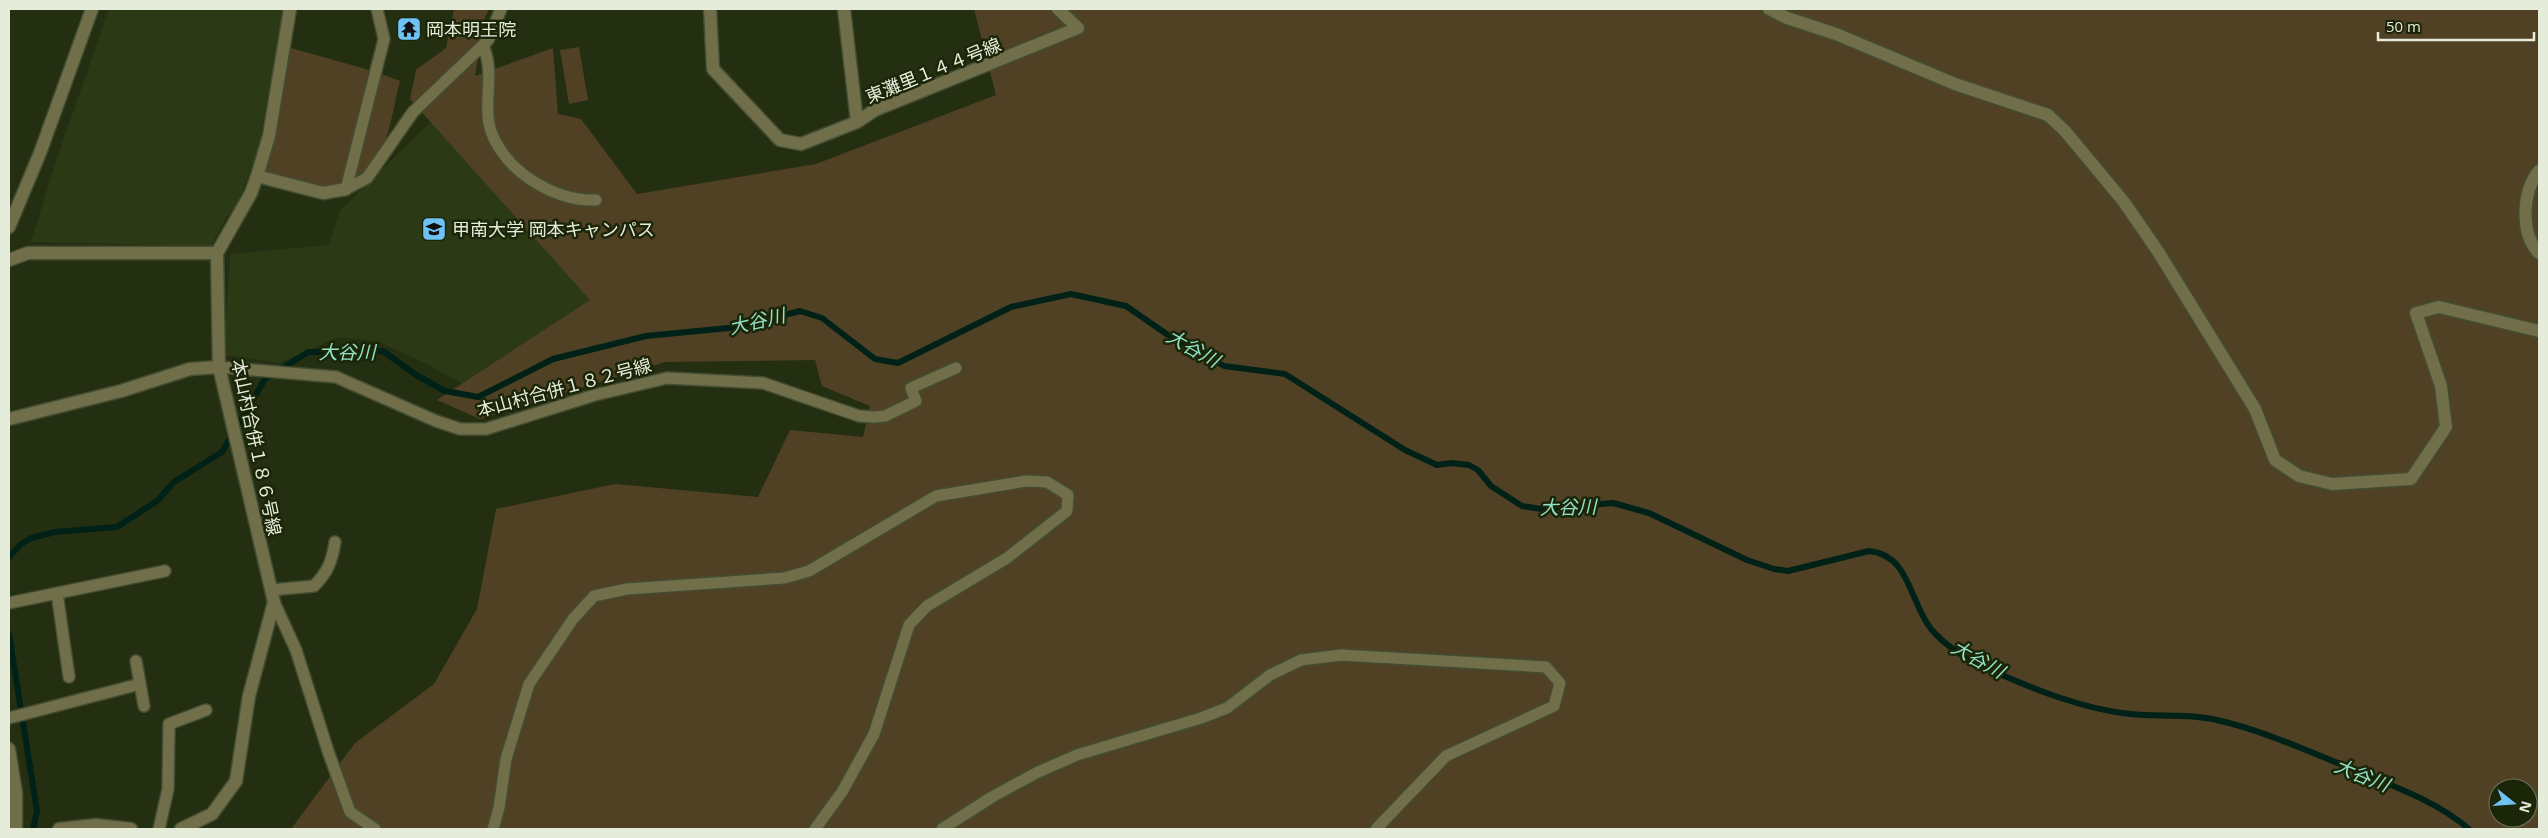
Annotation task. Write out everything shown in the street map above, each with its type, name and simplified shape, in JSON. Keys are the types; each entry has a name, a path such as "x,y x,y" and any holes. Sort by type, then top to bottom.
{"street":[{"path":"9,227 40,154 92,9"},
{"path":"9,260 28,253 217,253 251,193 269,136 290,9"},
{"name":"東灘里１４４号線","path":"710,9 712,69 780,140 802,144 857,122 875,110 1078,28 1058,9"},
{"path":"844,9 857,122"},
{"path":"1770,9 1955,84 2048,115 2054,120 2066,131 2129,209 2159,253 2254,409 2275,460 2299,476 2332,484 2411,479 2446,427 2441,386 2416,313 2438,307 2539,331"},
{"path":"2539,171 2534,177 2526,202 2527,225 2534,248 2539,253"},
{"path":"257,176 323,193 346,189"},
{"name":"本山村合併１８６号線","path":"181,829 212,814 236,780 249,696 272,596 219,367 217,253"},
{"path":"9,419 121,391 190,369 219,367"},
{"path":"9,749 16,829"},
{"path":"59,829 131,829"}],"lane":[{"path":"346,189 384,39 377,9"},
{"path":"346,189 367,178 413,112 488,40 501,9"},
{"path":"483,45 490,60 489,124 506,160 528,180 580,201 596,200"},
{"name":"本山村合併１８２号線","path":"219,367 336,377 436,422 460,429 486,430 595,395 667,378 763,383 859,416 885,416 916,401 911,388 956,368"},
{"path":"493,829 499,808 506,759 528,684 573,619 594,596 627,589 784,578 809,571 936,496 1026,481 1047,482 1068,495 1067,511 1007,558 927,606 909,625 874,734 842,792 815,829"},
{"path":"335,542 332,562 325,574 314,586 272,596 296,650 328,751 350,812 375,829"},
{"path":"9,603 165,571"},
{"path":"57,593 69,677"},
{"path":"942,829 1029,777 1077,755 1201,718 1227,708 1270,675 1301,660 1340,655 1546,667 1560,683 1554,706 1446,756 1376,829"},
{"path":"136,661 144,706"},
{"path":"9,718 140,684"},
{"path":"159,829 168,789 169,724 206,710"}],"shaded area":[{"path":"109,9 283,9 259,147 237,205 225,219 211,246 31,242 56,161"},
{"path":"454,9 489,9 485,17 475,76 553,48 558,114 581,119 637,194 816,164 996,95 974,9 2539,9 2539,829 291,829 355,743 434,684 477,609 496,509 615,484 758,497 790,430 863,437 870,406 822,386 815,360 665,362 480,419 437,400 590,300 410,99 416,70 446,48"},
{"path":"579,47 588,100 569,104 560,50"},
{"path":"291,48 369,70 343,183 321,187 266,172"},
{"path":"379,73 400,81 391,123 387,137 374,162 365,171 353,178"},
{"name":"甲南大学 岡本キャンパス","path":"483,74 619,314 468,387 425,363 379,342 339,337 279,363 224,355 230,254 329,245 339,212 415,137"}],"waterway":[{"name":"大谷川","path":"9,557 21,544 31,538 55,532 117,527 157,501 174,482 222,452 265,379 308,352 383,351 416,375 445,391 478,397 553,359 646,336 739,327 800,311 822,318 875,359 898,363 1011,307 1071,294 1126,306 1168,335 1224,366 1285,374 1405,450 1437,465 1451,463 1469,465 1478,470 1491,486 1522,506 1541,509 1613,503 1649,513 1747,560 1774,569 1788,571 1869,551 1883,554 1901,570 1924,618 1937,636 1968,659 1985,667 2043,692 2095,708 2130,714 2206,718 2266,734 2410,793 2441,809 2469,829"},
{"path":"9,634 37,811 33,829"}],"place":[{"name":"岡本明王院","path":"409,29"},
{"name":"甲南大学 岡本キャンパス","path":"434,229"}]}
